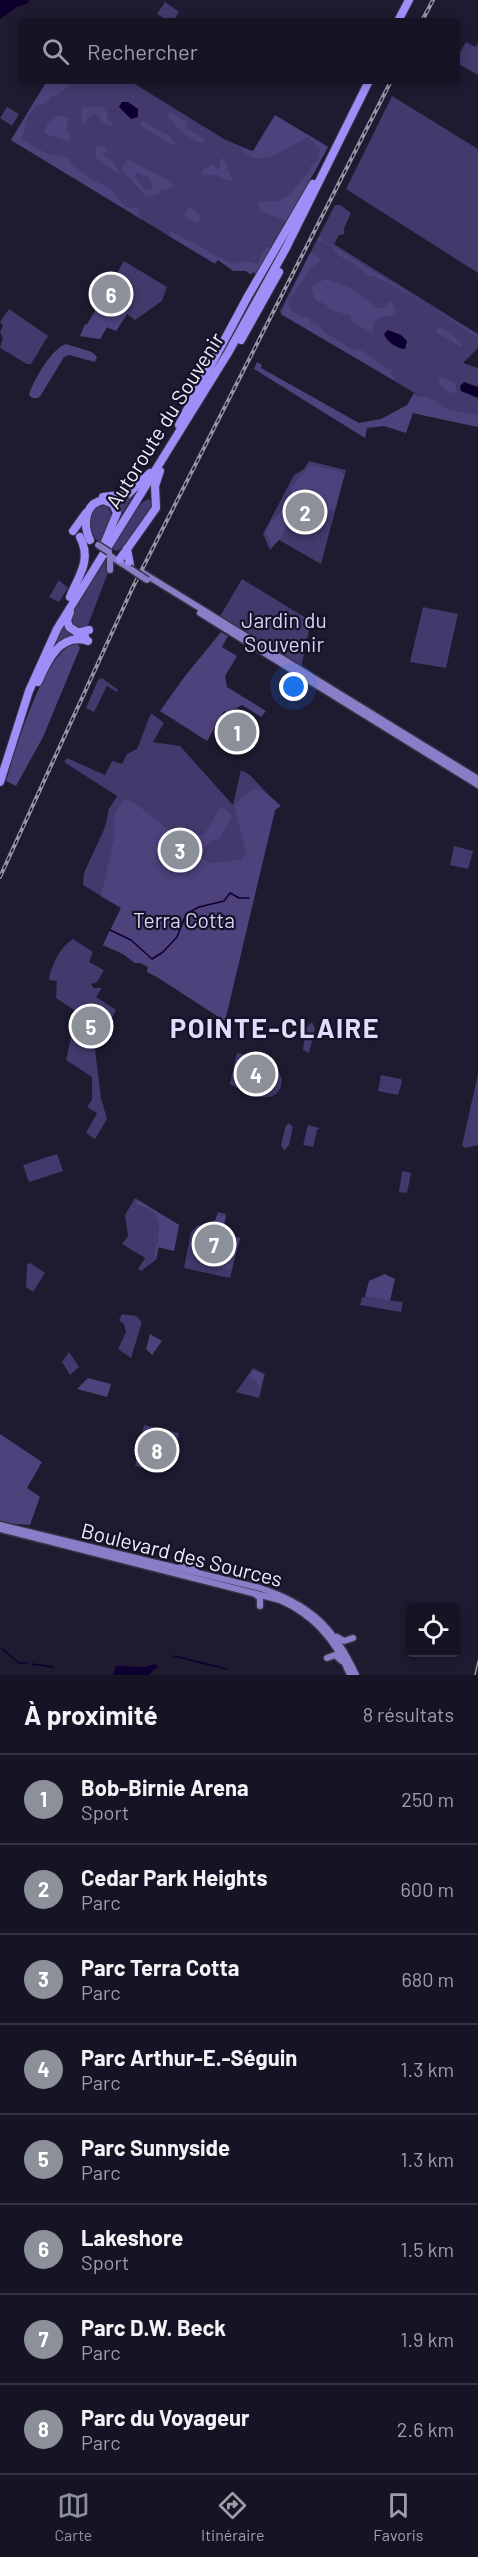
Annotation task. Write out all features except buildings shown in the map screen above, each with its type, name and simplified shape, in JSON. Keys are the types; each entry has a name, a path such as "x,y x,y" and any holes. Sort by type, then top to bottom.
{"highway":[{"path":"398,18 407,0"},
{"name":"Autoroute du Souvenir","path":"0,782 43,658 79,591 210,384 280,259 366,84"},
{"name":"Autoroute du Souvenir","path":"0,768 34,666 70,597 105,551 177,430 248,296 320,176"},
{"path":"120,559 157,507 156,484 167,453"},
{"path":"73,531 96,500 128,494 150,473"},
{"path":"90,540 85,529 86,516 97,502 109,501 116,508 117,517 105,551 123,549 153,509 153,501 149,497 144,497 129,513"},
{"path":"70,597 86,556 80,537"},
{"path":"127,547 128,567"},
{"path":"21,716 47,662 56,650 72,639 89,640 70,629 67,620 79,591"},
{"path":"77,633 89,630"}],"main road":[{"path":"73,531 120,559 128,567"},
{"path":"73,531 128,567 478,779"},
{"path":"105,551 112,571 128,567"},
{"path":"148,578 478,785"},
{"name":"Boulevard des Sources","path":"0,1527 174,1567 261,1589 287,1598 310,1611 332,1636 356,1675"},
{"name":"Boulevard des Sources","path":"0,1527 275,1598 307,1616 332,1636 350,1675"},
{"path":"249,1591 259,1596 260,1606 266,1599 275,1598"},
{"path":"347,1657 347,1648 353,1638 344,1641 332,1636 333,1649 329,1656 339,1657 350,1675"}],"green space":[{"path":"165,2 179,12 175,18 164,18 157,14"},
{"path":"466,42 475,47 478,43 478,75 460,65 460,52"},
{"path":"45,84 135,84 224,139 252,151 307,134 328,147 259,275 253,272 251,275 246,271 233,271 218,260 215,264 11,140"},
{"path":"45,84 71,84 56,96 52,96 45,104 37,104 27,118 22,139 47,154 68,158 73,166 113,190 126,207 139,208 137,214 141,216 141,219 11,140"},
{"path":"392,96 478,149 478,273 346,189"},
{"path":"7,107 19,114 12,126 0,118"},
{"path":"83,107 103,107 112,126 105,125 100,120 99,114 95,113 83,126 81,113"},
{"path":"170,112 187,122 186,128 205,139 204,143 183,133 168,115"},
{"path":"58,115 70,118 67,123 68,132 71,134 69,142 44,132 48,123"},
{"path":"275,115 328,147 287,221 262,212 259,203 279,200 287,196 313,169 310,167 318,159 320,149 308,137 271,157 261,159 247,155 241,148 253,151"},
{"path":"141,121 170,136 175,144 171,144 141,126"},
{"path":"104,146 110,151 107,150 103,155 114,162 120,172 118,174 96,158 94,147"},
{"path":"224,158 234,180 230,181 215,175 202,175 201,172 212,164 217,170 220,168 220,160"},
{"path":"128,159 169,181 173,188 161,190 158,195 146,196 121,170","holes":["137,172 150,179 153,188 148,190 139,183 135,176"]},
{"path":"335,205 340,205 351,213 344,228 344,234 339,235 334,244 478,334 478,348 463,363 478,368 478,427 413,413 420,396 282,315 280,311"},
{"path":"190,207 201,217 198,223 192,222 184,215"},
{"path":"171,231 232,264 247,261 257,264 266,248 272,249 258,275 253,272 251,274 246,271 233,270 218,260 214,263 169,236"},
{"path":"319,238 478,335 478,338 427,304 374,276 370,277 352,262 338,255 323,241 317,241"},
{"path":"310,253 322,259 312,267 290,298 288,302 291,311 302,317 309,317 311,323 321,326 324,332 352,349 363,351 388,370 392,370 390,375 396,378 394,380 281,314"},
{"path":"124,261 167,287 162,301 135,320 127,314 116,331 107,327 100,339 80,336"},
{"path":"325,279 349,287 379,309 389,302 393,303 396,311 390,317 384,316 375,321 372,333 349,320 352,316 331,310 325,304 315,300 311,287"},
{"path":"100,300 108,306 124,304 127,314 116,331 107,327 100,339 80,336 85,324 87,325 100,304"},
{"path":"9,309 48,336 31,364 27,364 0,348 3,338 0,332 3,325 0,322"},
{"path":"439,327 450,333 462,344 461,347 435,332"},
{"path":"66,344 92,352 97,357 95,362 69,355 64,357 41,395 38,398 32,398 29,395 31,389 44,366 55,351"},
{"path":"257,362 262,365 261,368 359,423 381,419 407,405 414,393 437,401 448,409 478,415 478,427 413,413 406,433 384,426 367,428 365,438 254,369"},
{"path":"438,376 455,383 457,393 444,389"},
{"path":"309,461 346,470 321,564 279,540 270,550 263,534 294,475 304,469"},
{"path":"309,465 342,472 344,475 336,506 330,511 301,498 281,538 271,547 265,533 272,520 292,497 292,486"},
{"path":"136,491 120,517 109,499"},
{"path":"149,499 152,508 121,549 116,551 110,548 133,513"},
{"path":"106,501 114,521 101,543 90,535 88,516 97,503"},
{"path":"106,558 109,570 88,625 82,631 71,626 70,617"},
{"name":"Jardin du Souvenir","path":"242,579 311,621 301,668 219,618"},
{"path":"59,580 68,588 59,602 49,597"},
{"path":"423,607 458,614 446,668 410,662"},
{"path":"65,620 76,638 47,661 51,645"},
{"path":"221,632 228,636 222,647 237,656 225,676 227,687 266,711 261,717 242,705 227,713 224,711 207,741 160,711"},
{"path":"77,643 80,648 43,737 16,786 6,781 33,703 54,662 65,649"},
{"path":"102,678 118,690 117,692 107,686 94,712 86,708 98,680"},
{"name":"Terra Cotta","path":"151,713 164,723 153,742 180,746 233,805 241,770 250,775 279,806 275,810 225,1021 147,972 148,967 135,963 123,954 103,945 121,908 83,885 84,873 105,827 109,809 117,796 64,762 67,758 105,775 112,761 122,764 127,754 137,749"},
{"name":"Terra Cotta","path":"253,789 264,791 281,806 275,810 225,1021 147,972 148,967 135,963 123,954 103,945 121,908 101,896 114,838 115,812 125,798 173,834 204,835 221,806 232,816 219,840 213,840 200,850 201,857 209,863 241,860 246,851 234,805"},
{"path":"454,846 473,851 468,869 450,865"},
{"path":"73,939 93,952 89,962 104,970 97,982 91,984 94,988 102,988 96,997 116,1010 95,1049 101,1098 107,1119 95,1139 86,1133 97,1113 87,1107 92,1100 92,1077 66,1060 77,1012 56,998 57,981 49,980 57,957"},
{"path":"312,1022 315,1029 309,1053 303,1050 306,1028"},
{"path":"237,1053 254,1057 254,1060 277,1069 282,1079 280,1089 275,1095 261,1097 230,1084"},
{"path":"478,1074 478,1145 465,1148 462,1145"},
{"path":"381,1075 401,1079 398,1095 378,1091"},
{"path":"289,1123 293,1127 289,1145 284,1151 281,1145 286,1125"},
{"path":"308,1125 320,1128 317,1130 313,1147 303,1145"},
{"path":"57,1154 63,1171 29,1182 23,1165"},
{"path":"402,1171 411,1173 407,1193 399,1192"},
{"path":"135,1198 179,1225 174,1251 158,1247 157,1259 141,1271 138,1269 145,1258 122,1244 128,1236 125,1215"},
{"path":"138,1200 179,1225 174,1251 159,1247 156,1256 154,1254 158,1239 158,1221 151,1211 135,1204"},
{"path":"218,1212 226,1214 222,1234 240,1238 230,1278 184,1268 191,1232 198,1225 213,1228"},
{"path":"217,1215 226,1216 222,1234 240,1238 231,1269 219,1268 228,1263 230,1256 227,1252 195,1245 193,1241 204,1227 213,1228"},
{"path":"30,1263 45,1273 33,1292 26,1287 27,1264"},
{"path":"385,1274 395,1279 390,1301 365,1297 369,1281"},
{"path":"362,1297 403,1302 401,1312 360,1305"},
{"path":"122,1314 136,1316 142,1322 131,1358 118,1349 126,1332 124,1324 119,1320"},
{"path":"150,1334 162,1341 152,1355 146,1349"},
{"path":"69,1352 79,1367 70,1375 62,1362"},
{"path":"253,1368 265,1374 259,1398 236,1392"},
{"path":"254,1370 264,1375 259,1390 258,1384 249,1376"},
{"path":"88,1378 111,1384 107,1397 77,1389"},
{"path":"144,1425 179,1433 172,1463 166,1466 164,1473 135,1466"},
{"path":"0,1434 42,1462 27,1488 40,1497 30,1525 0,1523"}],"shaded area":[{"path":"0,0 29,0 28,3 17,7 0,19"},
{"path":"122,102 128,102 138,109 138,117 131,119 119,107"},
{"path":"388,330 401,335 407,341 405,349 387,340 384,334"},
{"path":"464,382 478,387 478,398 461,391 460,386"},
{"path":"155,1664 158,1667 148,1675 113,1675 116,1666 145,1667"}],"waterway":[{"path":"110,930 131,940 152,959 163,952 177,937 186,914 199,907 224,901 230,893 239,898 249,898"},
{"path":"1,1648 19,1663 27,1663"},
{"path":"174,1656 227,1669"},
{"path":"32,1664 53,1667"}],"tram line":[{"path":"475,1675 478,1661"}],"railway":[{"path":"424,18 433,0"},
{"path":"0,877 132,589 389,84"}],"place":[{"name":"Lakeshore","path":"111,294"},
{"name":"Cedar Park Heights","path":"305,512"},
{"name":"Bob-Birnie Arena","path":"237,732"},
{"name":"Parc Terra Cotta","path":"180,850"},
{"name":"Parc Sunnyside","path":"91,1026"},
{"name":"Parc Arthur-E.-Séguin","path":"256,1074"},
{"name":"Parc D.W. Beck","path":"214,1244"},
{"name":"Parc du Voyageur","path":"157,1450"}],"district":[{"name":"POINTE-CLAIRE","path":"275,1027"}]}
